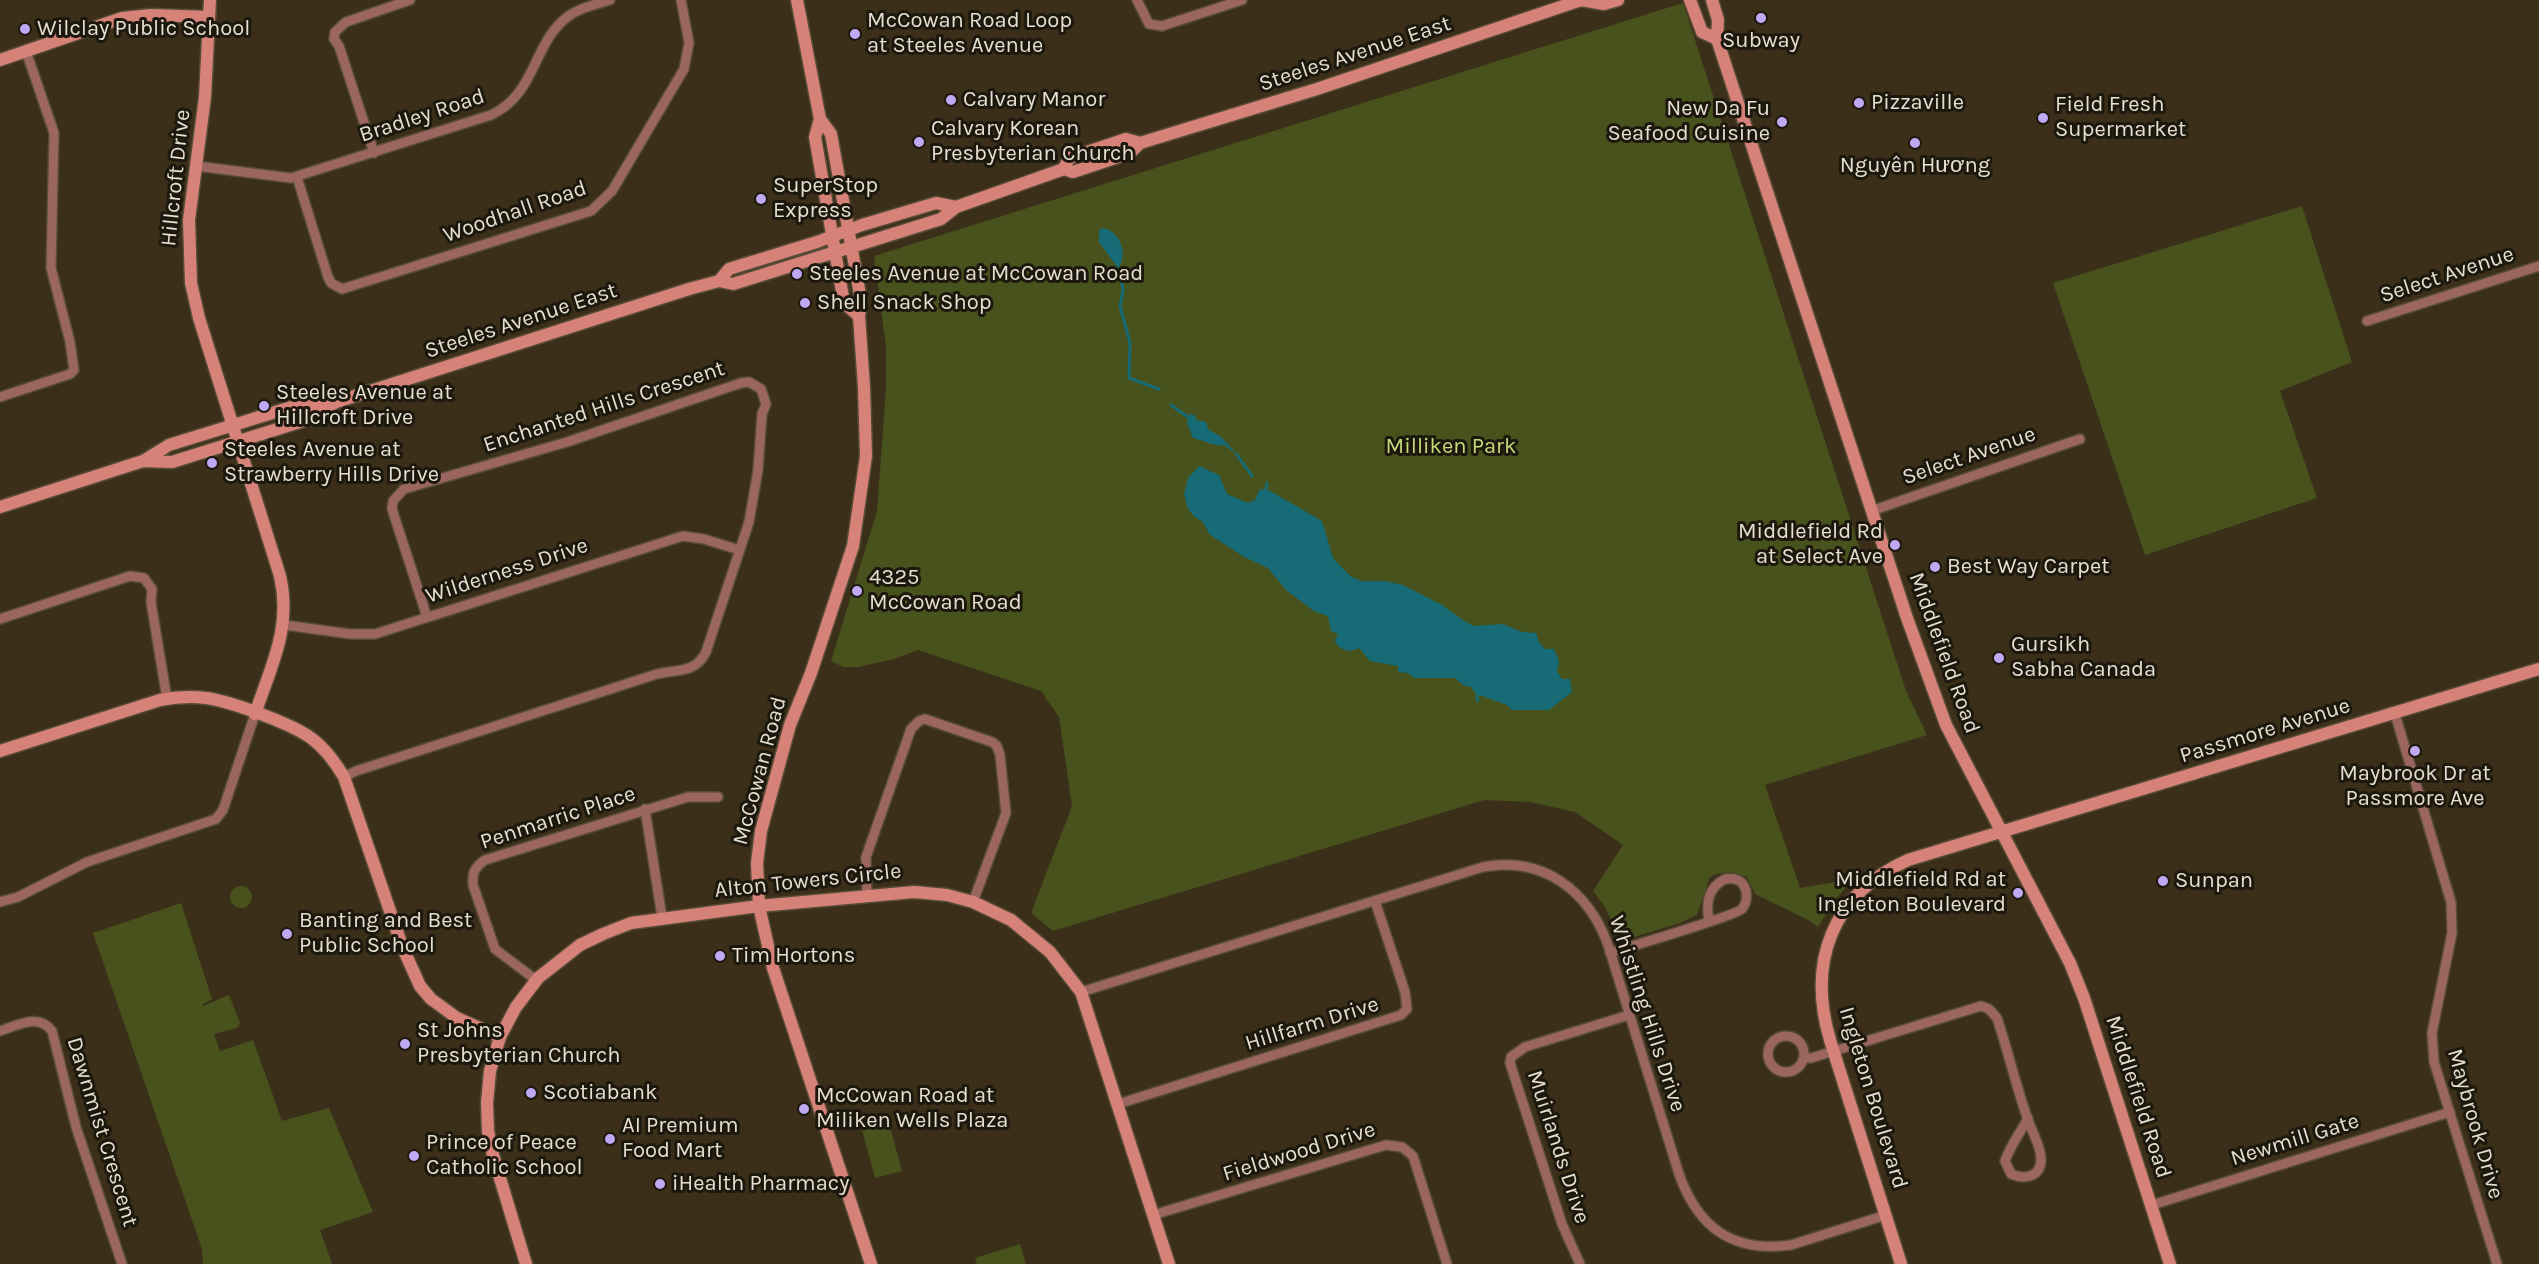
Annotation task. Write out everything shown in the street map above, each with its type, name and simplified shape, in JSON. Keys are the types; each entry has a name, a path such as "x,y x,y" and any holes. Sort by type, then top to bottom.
{"main road":[{"name":"Hillcroft Drive","path":"210,0 205,97 189,226 191,284 199,318 280,576 284,596 284,625 255,714"},
{"name":"McCowan Road","path":"797,0 820,119 831,134 861,300 858,316 864,387 866,456 853,546 811,673 790,725 761,831 757,863 759,906 773,968 871,1264"},
{"name":"Steeles Avenue East","path":"143,461 172,462 303,421 336,402 719,281 733,284 941,219 956,207 1064,169 1073,172 1130,153 1140,143 1328,85 1581,0 1604,4 1618,0"},
{"name":"Middlefield Road","path":"1690,0 1702,32 1717,39"},
{"name":"Middlefield Road","path":"1712,0 1718,20 1717,39 1871,511 1946,725 2052,924 2078,980 2170,1264"},
{"path":"0,60 122,18 152,15 209,17"},
{"name":"McCowan Road","path":"820,119 815,137 844,303 858,316"},
{"name":"Steeles Avenue East","path":"719,281 729,268 848,230 936,203 956,207"},
{"name":"Steeles Avenue East","path":"0,507 143,461 169,445 298,405 336,402"},
{"name":"Passmore Avenue","path":"2002,833 2539,669"},
{"path":"0,751 167,699 209,698 286,725 312,739 328,754 344,777 402,946 420,986 431,999 457,1018 500,1036"},
{"name":"Ingleton Boulevard","path":"1901,1264 1823,1012 1821,978 1830,939 1853,898 1882,874 1895,866 2002,833"},
{"name":"Alton Towers Circle","path":"526,1264 496,1168 488,1131 488,1080 500,1036 536,980 566,954 603,934 631,923 662,917 759,906 914,892 936,893 973,902 997,912 1035,938 1058,961 1081,992 1169,1264"}],"street":[{"path":"374,153 334,39 334,32 346,22 410,0"},
{"name":"Bradley Road","path":"196,166 286,178 297,177 504,109 521,91 558,25 572,14 610,0"},
{"name":"Woodhall Road","path":"297,177 328,277 331,283 342,289 591,211 612,191 684,69 689,43 681,0"},
{"path":"1137,0 1149,24 1162,26 1242,0"},
{"path":"0,397 70,374 74,370 72,351 51,268 54,133 26,51"},
{"name":"Select Avenue","path":"2367,321 2539,266"},
{"name":"Enchanted Hills Crescent","path":"344,777 356,771 646,678 675,669 690,669 697,666 706,652 755,496 762,414 766,404 761,388 749,382 741,383 567,441 404,489 398,494 392,509 427,617"},
{"name":"Select Avenue","path":"1871,511 2080,439"},
{"name":"Wilderness Drive","path":"284,625 362,635 427,617 683,536 704,539 739,550"},
{"path":"0,619 130,576 144,578 152,589 151,602 167,699"},
{"path":"0,902 18,897 87,862 216,819 223,810 255,714"},
{"name":"Maybrook Drive","path":"2395,714 2451,902 2452,933 2432,1032 2434,1062 2497,1264"},
{"path":"867,896 867,852 911,729 919,720 925,719 992,742 999,751 1006,813 973,902"},
{"name":"Penmarric Place","path":"536,980 495,949 473,885 474,870 485,860 645,809 688,797 718,797"},
{"path":"645,809 662,917"},
{"name":"Whistling Hills Drive","path":"1081,992 1482,867 1504,864 1525,866 1556,878 1578,895 1596,917 1610,952 1684,1188 1698,1214 1712,1227 1734,1240 1748,1245 1775,1247 1791,1245 1886,1215"},
{"path":"1610,952 1709,921 1742,909 1747,894 1743,884 1737,879 1725,879 1712,888 1707,906 1709,921"},
{"name":"Hillfarm Drive","path":"1118,1104 1401,1015 1407,1009 1405,992 1375,901"},
{"path":"1804,1057 1812,1058 1834,1052 1981,1006 1989,1009 1997,1018 2040,1150 2040,1165 2034,1175 2019,1178 2007,1169 2005,1161 2028,1118"},
{"name":"Muirlands Drive","path":"1580,1264 1562,1224 1510,1063 1511,1057 1525,1047 1629,1015"},
{"name":"Dawnmist Crescent","path":"0,1031 24,1022 40,1021 52,1031 76,1127 122,1264"},
{"path":"1788,1036 1799,1041 1803,1046 1804,1057 1797,1069 1781,1072 1771,1065 1768,1053 1769,1048 1777,1039 1788,1036"},
{"name":"Newmill Gate","path":"2152,1205 2450,1112"},
{"name":"Fieldwood Drive","path":"1153,1215 1386,1145 1398,1145 1413,1156 1447,1264"}],"green space":[{"name":"Milliken Park","path":"1683,3 1906,691 1927,735 1765,785 1800,888 1853,879 1835,900 1818,927 1755,894 1747,877 1720,873 1710,877 1697,915 1680,923 1621,941 1605,907 1593,891 1623,845 1575,812 1530,802 1484,800 1053,931 1031,913 1072,806 1059,717 1041,691 918,650 894,659 858,667 843,667 831,661 877,511 886,389 886,347 874,256"},
{"path":"2302,206 2352,362 2280,391 2317,498 2145,555 2053,283"},
{"path":"237,886 245,886 252,893 252,901 245,908 237,908 230,901 230,893"},
{"path":"181,903 212,999 203,1006 229,995 240,1023 237,1028 214,1034 220,1051 253,1040 282,1121 329,1108 373,1212 320,1230 332,1264 203,1264 202,1249 93,933"},
{"path":"888,1119 902,1171 875,1178 861,1126"},
{"path":"1020,1244 1026,1264 977,1264 975,1258"}],"water":[{"path":"1103,228 1114,234 1121,244 1123,257 1118,268 1099,242 1099,230"},
{"path":"1189,414 1195,415 1196,420 1206,422 1208,429 1221,437 1238,455 1224,445 1193,438 1187,423"},
{"path":"1199,466 1219,475 1227,494 1248,503 1255,500 1260,489 1270,491 1322,521 1333,558 1350,576 1361,581 1385,581 1403,585 1442,605 1474,626 1503,624 1522,632 1536,633 1545,649 1554,649 1559,661 1557,671 1562,679 1570,679 1572,692 1549,710 1512,710 1507,705 1482,696 1479,696 1479,702 1476,702 1476,694 1471,687 1463,685 1455,678 1414,678 1408,673 1398,672 1398,666 1370,661 1359,648 1349,651 1342,649 1335,641 1338,634 1331,631 1328,616 1314,611 1286,590 1268,568 1244,557 1209,534 1203,522 1188,509 1184,494 1188,478"}],"waterway":[{"path":"1119,268 1123,290 1120,306 1130,343 1129,378 1159,389"},
{"path":"1171,405 1188,417"},
{"path":"1237,455 1252,476"},
{"path":"1266,490 1267,483"}],"place":[{"name":"Subway","path":"1761,18"},
{"name":"Wilclay Public School","path":"25,29"},
{"name":"McCowan Road Loop at Steeles Avenue","path":"855,34"},
{"name":"Calvary Manor","path":"951,100"},
{"name":"Pizzaville","path":"1859,103"},
{"name":"Field Fresh Supermarket","path":"2043,118"},
{"name":"New Da Fu Seafood Cuisine","path":"1782,122"},
{"name":"Calvary Korean Presbyterian Church","path":"919,142"},
{"name":"Nguyên Hương","path":"1915,143"},
{"name":"SuperStop Express","path":"761,199"},
{"name":"Steeles Avenue at McCowan Road","path":"797,274"},
{"name":"Shell Snack Shop","path":"805,303"},
{"name":"Steeles Avenue at Hillcroft Drive","path":"264,406"},
{"name":"Steeles Avenue at Strawberry Hills Drive","path":"212,463"},
{"name":"Middlefield Rd at Select Ave","path":"1895,545"},
{"name":"Best Way Carpet","path":"1935,567"},
{"name":"4325 McCowan Road","path":"857,591"},
{"name":"Gursikh Sabha Canada","path":"1999,658"},
{"name":"Maybrook Dr at Passmore Ave","path":"2415,751"},
{"name":"Sunpan","path":"2163,881"},
{"name":"Middlefield Rd at Ingleton Boulevard","path":"2018,893"},
{"name":"Banting and Best Public School","path":"287,934"},
{"name":"Tim Hortons","path":"720,956"},
{"name":"St Johns Presbyterian Church","path":"405,1044"},
{"name":"Scotiabank","path":"531,1093"},
{"name":"McCowan Road at Miliken Wells Plaza","path":"804,1109"},
{"name":"AI Premium Food Mart","path":"610,1139"},
{"name":"Prince of Peace Catholic School","path":"414,1156"},
{"name":"iHealth Pharmacy","path":"660,1184"}]}
